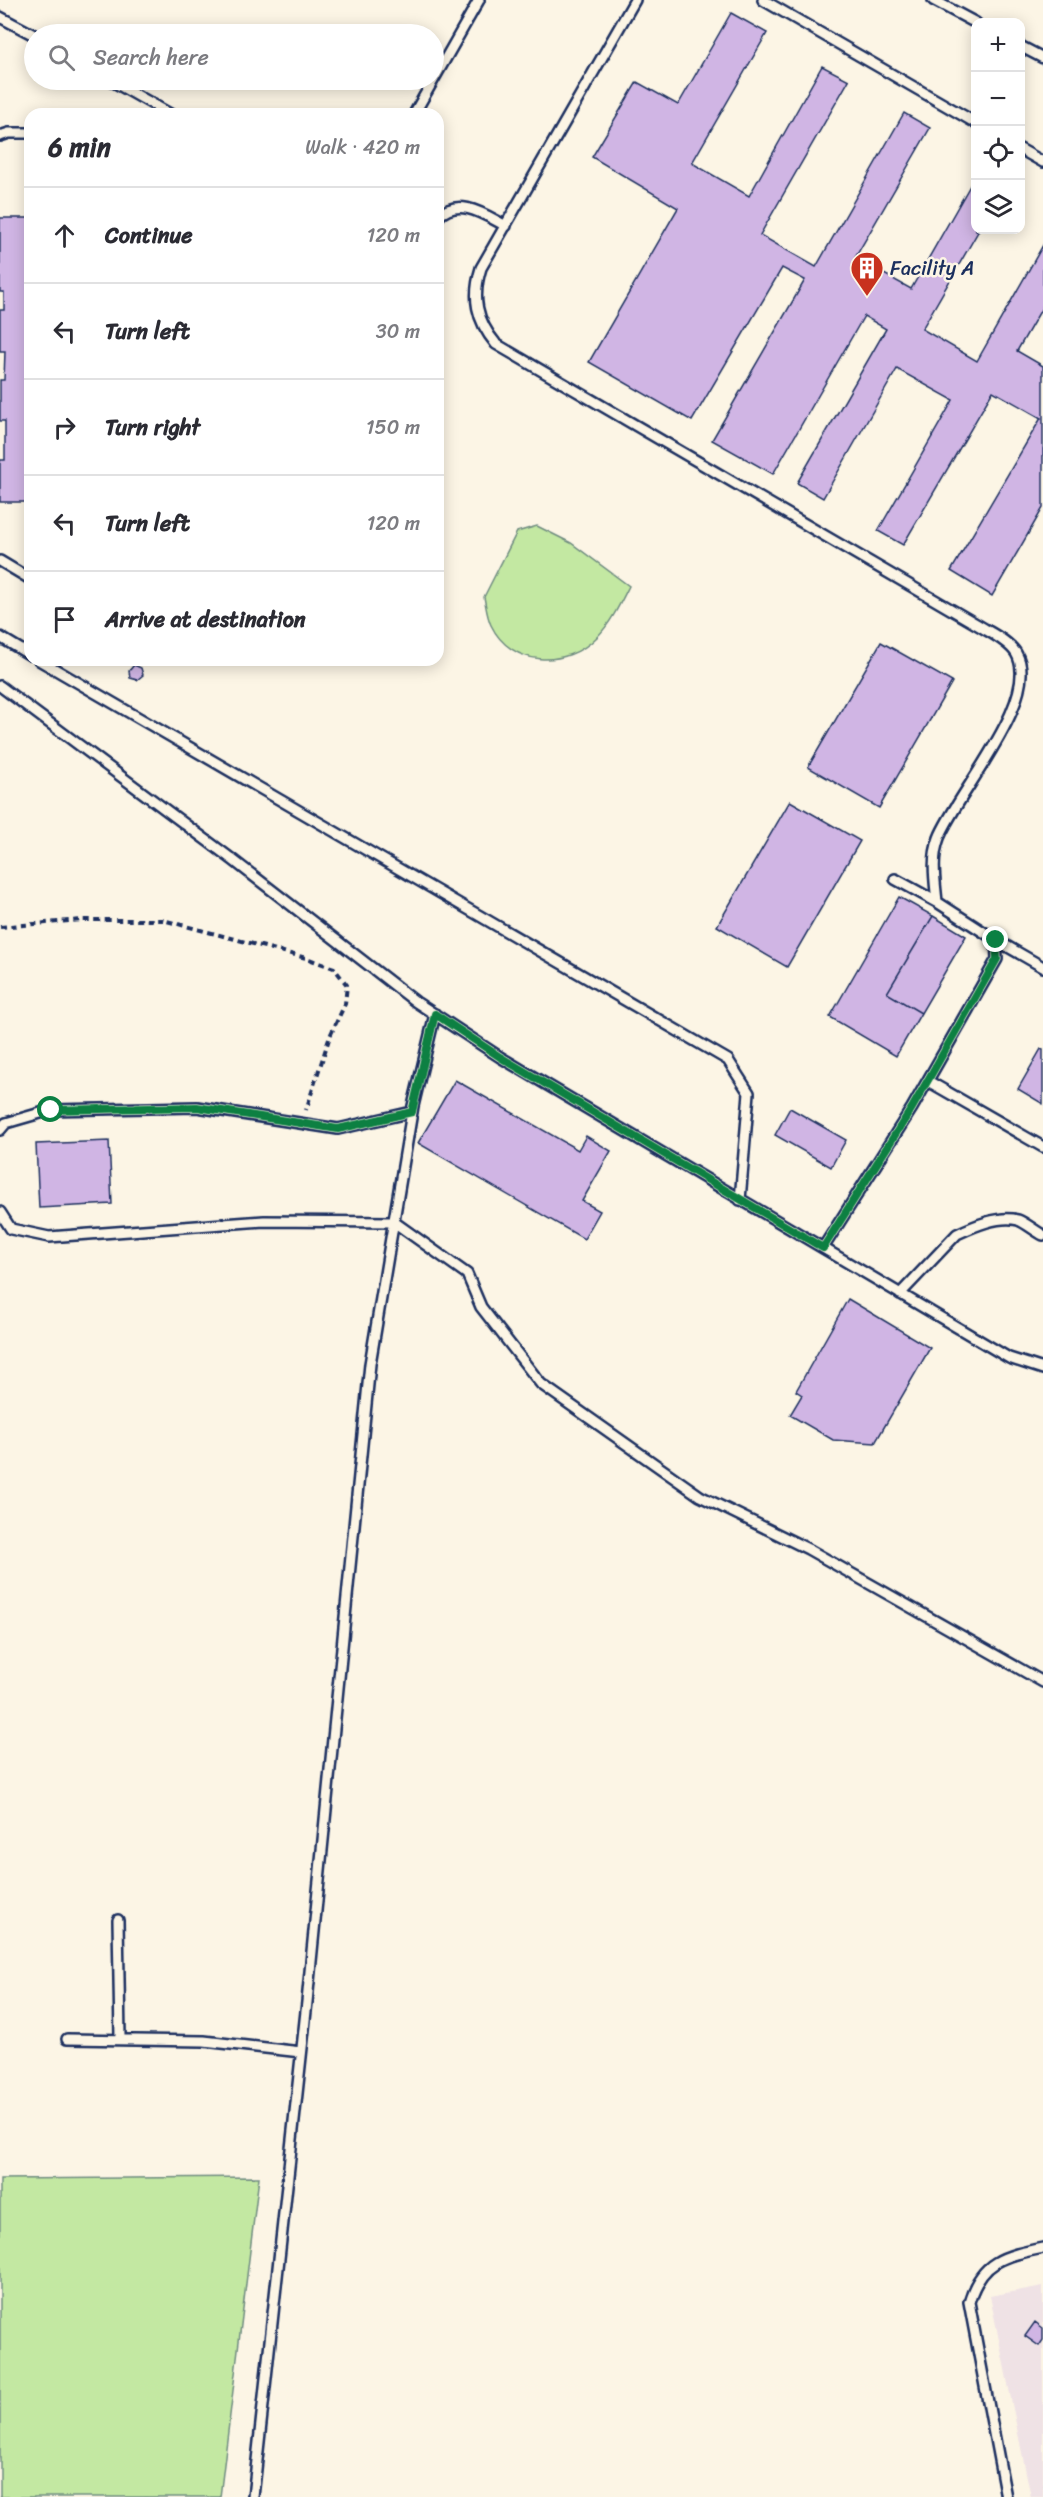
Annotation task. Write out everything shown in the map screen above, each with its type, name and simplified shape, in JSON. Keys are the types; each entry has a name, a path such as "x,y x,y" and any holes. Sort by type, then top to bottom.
{"lane":[{"path":"444,61 479,0"},
{"path":"635,0 481,268 476,285 479,318 496,344 983,628 1015,652 1023,672 1021,689 1012,713 940,836 934,863 937,902"},
{"path":"763,0 971,121"},
{"path":"933,0 971,20"},
{"path":"0,17 24,30"},
{"path":"1025,49 1043,58"},
{"path":"128,90 159,108"},
{"path":"417,108 428,90"},
{"path":"0,136 9,133 24,133"},
{"path":"1025,152 1043,162"},
{"path":"444,213 454,207 469,207 506,226"},
{"path":"0,561 24,575"},
{"path":"0,637 24,651"},
{"path":"49,666 728,1060 749,1093 740,1200"},
{"path":"0,686 435,1014 500,1057 1009,1359 1043,1369"},
{"path":"895,879 1043,967"},
{"path":"823,1248 884,1155 997,959 996,940"},
{"path":"253,2497 301,2052 370,1364 412,1112 435,1014"},
{"path":"928,1081 1043,1147"},
{"path":"0,1130 6,1124 51,1110 186,1107 338,1129 412,1112"},
{"path":"0,1212 11,1229 49,1237 264,1221 394,1222 467,1274 481,1307 541,1384 700,1496 808,1549 1043,1682"},
{"path":"900,1294 957,1234 969,1228 1001,1220 1017,1220 1043,1235"},
{"path":"118,1920 120,2038"},
{"path":"67,2038 204,2041 301,2052"},
{"path":"1006,2497 969,2302 978,2279 995,2261 1043,2248"}],"path":[{"path":"0,927 81,920 163,920 306,958 334,968 347,985 345,1004 330,1036 302,1123"}],"shaded area":[{"path":"1043,2286 1043,2497 1031,2497 990,2296"}],"green space":[{"path":"537,526 571,543 629,586 611,619 597,637 570,655 555,658 540,659 525,656 500,639 491,625 484,597 517,532"},
{"path":"259,2177 220,2497 0,2497 0,2179"}],"building":[{"name":"Facility A","path":"731,13 767,33 692,163 749,196 822,66 849,80 760,235 816,267 904,113 930,128 855,258 911,289 971,184 971,234 977,234 922,329 977,361 1043,245 1043,306 1017,351 1043,366 1043,508 992,596 951,571 1041,418 993,391 903,545 878,531 953,400 897,369 823,498 797,483 886,329 864,316 773,474 712,440 805,280 782,268 692,421 589,362 678,208 592,157 637,82 678,105"},
{"path":"0,218 24,218 24,502 0,502 0,460 5,460 5,421 0,421 0,380 4,380 5,351 0,351 0,310 4,310 4,292 0,292"},
{"path":"881,642 952,682 879,808 808,767"},
{"path":"136,666 141,668 143,675 137,680 130,678 129,671"},
{"path":"790,801 860,841 787,967 717,926"},
{"path":"899,897 933,916 887,993 921,1013 896,1056 830,1017"},
{"path":"933,916 966,936 921,1013 887,993"},
{"path":"1041,1049 1043,1050 1043,1104 1018,1089"},
{"path":"455,1080 578,1150 586,1136 611,1151 582,1201 600,1211 584,1239 418,1143"},
{"path":"790,1108 846,1140 831,1167 775,1135"},
{"path":"109,1141 112,1204 39,1208 36,1144"},
{"path":"848,1299 930,1348 875,1443 833,1440 790,1415 802,1395 796,1391"},
{"path":"1035,2322 1043,2328 1043,2340 1039,2346 1025,2336"}],"place":[{"name":"Facility A","path":"867,297"}],"route":[{"path":"51,1110 197,1107 338,1129 412,1112 435,1014 500,1057 823,1248 884,1155 997,959 996,940"}]}
